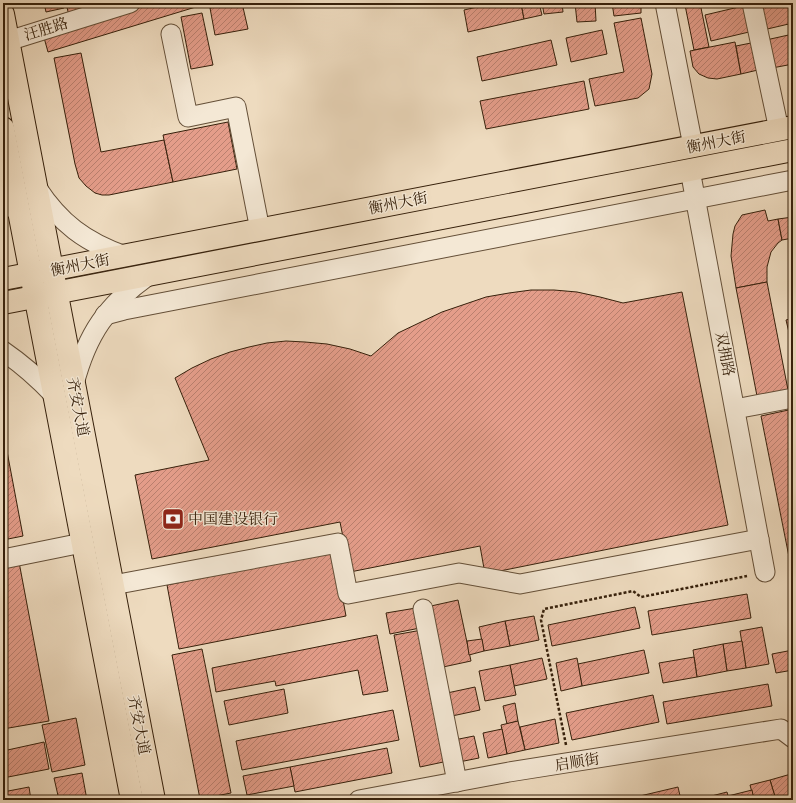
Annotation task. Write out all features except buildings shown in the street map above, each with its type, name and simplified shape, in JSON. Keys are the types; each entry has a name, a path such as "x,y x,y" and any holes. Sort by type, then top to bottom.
{"main road":[{"name":"齐安大道","path":"3,14 154,800"},
{"name":"齐安大道","path":"3,128 132,800"},
{"name":"衡州大街","path":"3,280 786,128"},
{"name":"衡州大街","path":"3,303 793,150"}],"street":[{"name":"汪胜路","path":"8,41 130,3"},
{"path":"665,3 693,146"},
{"path":"752,3 786,128"},
{"path":"171,34 188,117 236,107 260,230"},
{"name":"双拥路","path":"690,170 765,572"},
{"path":"105,315 124,310 793,180"},
{"path":"36,186 57,215 70,227 96,244 126,256"},
{"path":"3,209 14,188"},
{"path":"74,384 85,349 105,315 133,286 149,275"},
{"path":"3,351 32,372 54,395"},
{"path":"735,409 793,398"},
{"path":"113,585 338,543 348,594 459,573 520,584 759,539"},
{"path":"3,559 82,543"},
{"path":"423,609 457,782"},
{"name":"启顺街","path":"359,800 509,772 781,729 793,738"}],"path":[{"path":"570,763 541,620 544,609 634,590 641,597 765,572"}],"place":[{"name":"中国建设银行","path":"173,519"}]}
